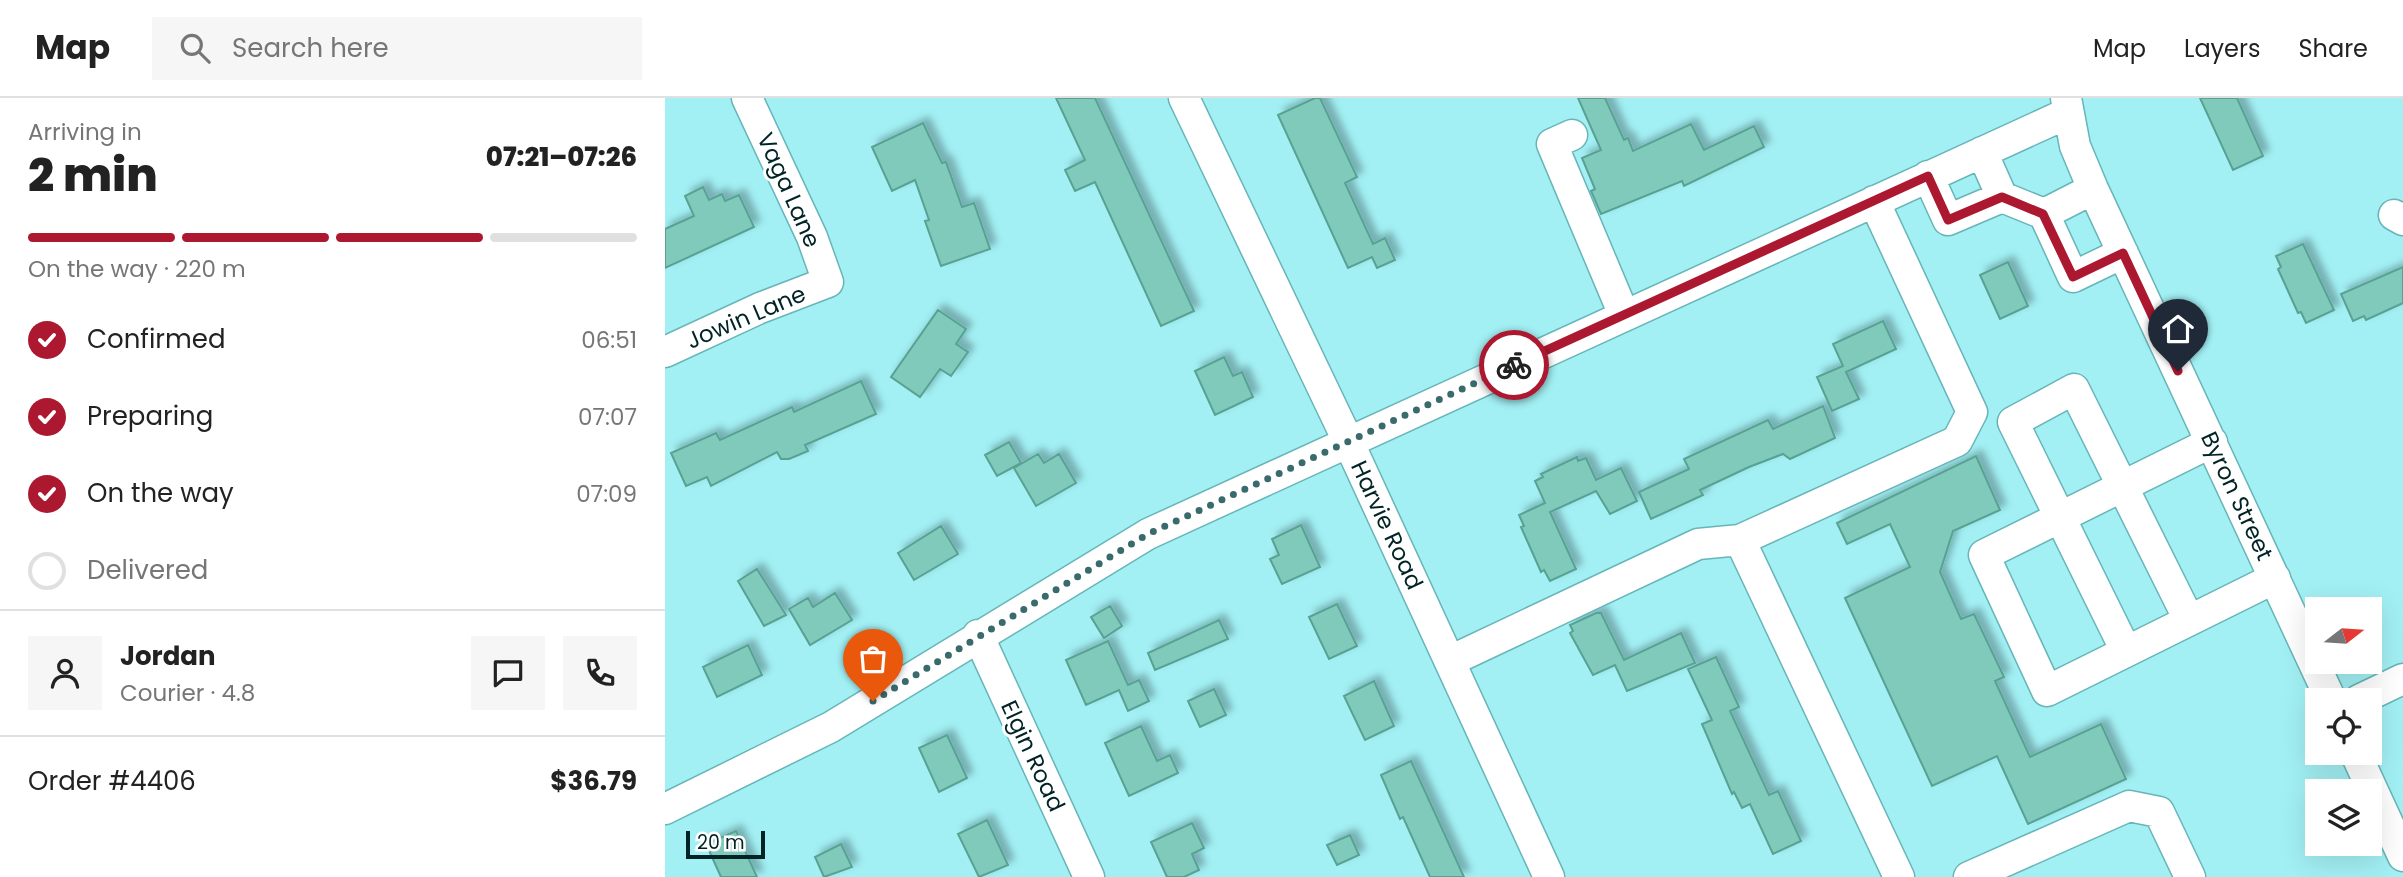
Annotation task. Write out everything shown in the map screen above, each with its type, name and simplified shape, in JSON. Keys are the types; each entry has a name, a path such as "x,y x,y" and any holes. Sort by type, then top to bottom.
{"street":[{"name":"Vaga Lane","path":"747,98 812,237 828,282"},
{"name":"Harvie Road","path":"1184,98 1348,440 1549,877"},
{"path":"665,809 831,727 978,635 1148,534 1348,440 1982,152 2067,106"},
{"name":"Byron Street","path":"2067,106 2075,146 2093,189 2325,688"},
{"path":"1572,135 1552,144 1624,314"},
{"path":"1982,152 2002,197 2043,214 2073,277 2123,253"},
{"path":"1928,176 1948,220 2002,197"},
{"path":"2043,214 2093,189"},
{"path":"1450,661 1698,544 1740,540 1957,441 1972,412 1874,201"},
{"name":"Jowin Lane","path":"665,352 760,308 828,282"},
{"path":"2126,651 2058,518 2013,422 2074,389 2189,620"},
{"path":"2212,442 1984,555 2046,691 2274,578"},
{"path":"1740,540 1899,877"},
{"name":"Elgin Road","path":"978,635 1089,877"},
{"path":"2382,689 2403,679"},
{"path":"2361,765 2403,856"},
{"path":"1969,877 2129,806 2159,812 2190,877"}],"building":[{"path":"1056,98 1095,98 1194,311 1161,326 1095,182 1075,191 1065,170 1085,160"},
{"path":"1320,98 1357,177 1345,183 1373,244 1385,238 1395,260 1377,268 1372,257 1348,268 1278,115"},
{"path":"1578,98 1605,98 1624,140 1628,138 1633,151 1691,124 1704,150 1754,126 1764,147 1684,186 1682,181 1601,214 1591,191 1595,189 1582,158 1601,150"},
{"path":"2200,98 2237,98 2263,156 2233,170"},
{"path":"923,123 942,163 946,162 962,207 974,203 990,249 941,266 925,221 929,220 915,180 892,191 872,147"},
{"path":"703,187 709,200 722,194 725,201 739,195 754,227 665,268 665,229 694,216 685,196"},
{"path":"2303,244 2334,310 2306,323 2301,312 2298,313 2278,269 2281,267 2276,256"},
{"path":"2008,262 2028,306 2000,319 1980,275"},
{"path":"2403,267 2403,303 2366,320 2364,316 2353,321 2341,294"},
{"path":"938,310 966,329 956,344 968,352 951,376 940,369 920,397 891,377"},
{"path":"1883,321 1896,349 1846,372 1859,399 1832,411 1817,377 1843,366 1833,344"},
{"path":"1224,357 1233,376 1242,372 1253,397 1215,415 1195,371"},
{"path":"861,381 876,414 805,445 808,451 789,459 781,459 777,452 711,486 707,477 686,486 671,453 716,433 720,440 792,407 794,412"},
{"path":"1823,406 1835,438 1790,459 1783,454 1749,467 1700,490 1703,495 1651,519 1639,492 1689,469 1684,459 1768,420 1773,429"},
{"path":"1009,442 1021,463 997,476 985,455"},
{"path":"1038,454 1044,463 1059,454 1076,483 1036,506 1014,468"},
{"path":"1976,456 2000,510 1953,531 1940,572 1961,619 1974,614 2004,677 1995,681 2030,757 2101,724 2126,779 2028,824 1997,756 1932,786 1845,598 1910,567 1890,524 1847,544 1837,523"},
{"path":"1577,457 1578,461 1586,458 1596,480 1621,468 1637,501 1610,514 1596,491 1550,512 1576,569 1550,581 1544,570 1541,572 1521,527 1524,526 1519,515 1545,503 1535,481 1543,477 1541,474"},
{"path":"1301,525 1320,567 1282,584 1270,559 1279,555 1272,539"},
{"path":"941,526 958,554 914,580 898,553"},
{"path":"757,569 786,615 764,626 738,581"},
{"path":"835,593 852,620 810,645 789,609 808,598 813,607"},
{"path":"1337,604 1357,646 1329,659 1309,617"},
{"path":"1110,606 1122,626 1104,638 1091,617"},
{"path":"1601,613 1624,660 1681,633 1695,663 1627,691 1615,665 1593,675 1570,633 1573,631 1570,625"},
{"path":"1219,620 1228,639 1155,670 1148,653"},
{"path":"1108,641 1128,685 1139,680 1149,701 1128,711 1119,690 1086,705 1066,660"},
{"path":"748,645 762,675 717,697 703,667"},
{"path":"1716,657 1739,707 1730,711 1769,795 1778,791 1801,841 1773,854 1750,804 1742,808 1734,792 1732,794 1702,724 1712,720 1688,669"},
{"path":"1374,681 1394,726 1365,740 1344,696"},
{"path":"1214,689 1226,715 1200,727 1188,701"},
{"path":"1141,726 1157,761 1170,755 1178,773 1129,796 1105,743"},
{"path":"947,735 967,778 939,792 919,748"},
{"path":"1411,761 1464,877 1430,877 1403,817 1400,819 1381,775"},
{"path":"987,820 1008,865 979,877 958,834"},
{"path":"1192,823 1204,848 1192,854 1199,870 1184,877 1167,877 1151,842"},
{"path":"736,831 757,877 721,877 706,844"},
{"path":"1350,835 1359,855 1337,865 1327,845"},
{"path":"841,844 852,867 824,877 815,857"}],"way so far":[{"path":"873,701 1148,534 1514,365"}],"route":[{"path":"1514,365 1928,176 1948,220 2002,197 2043,214 2073,277 2123,253 2178,371"}]}
